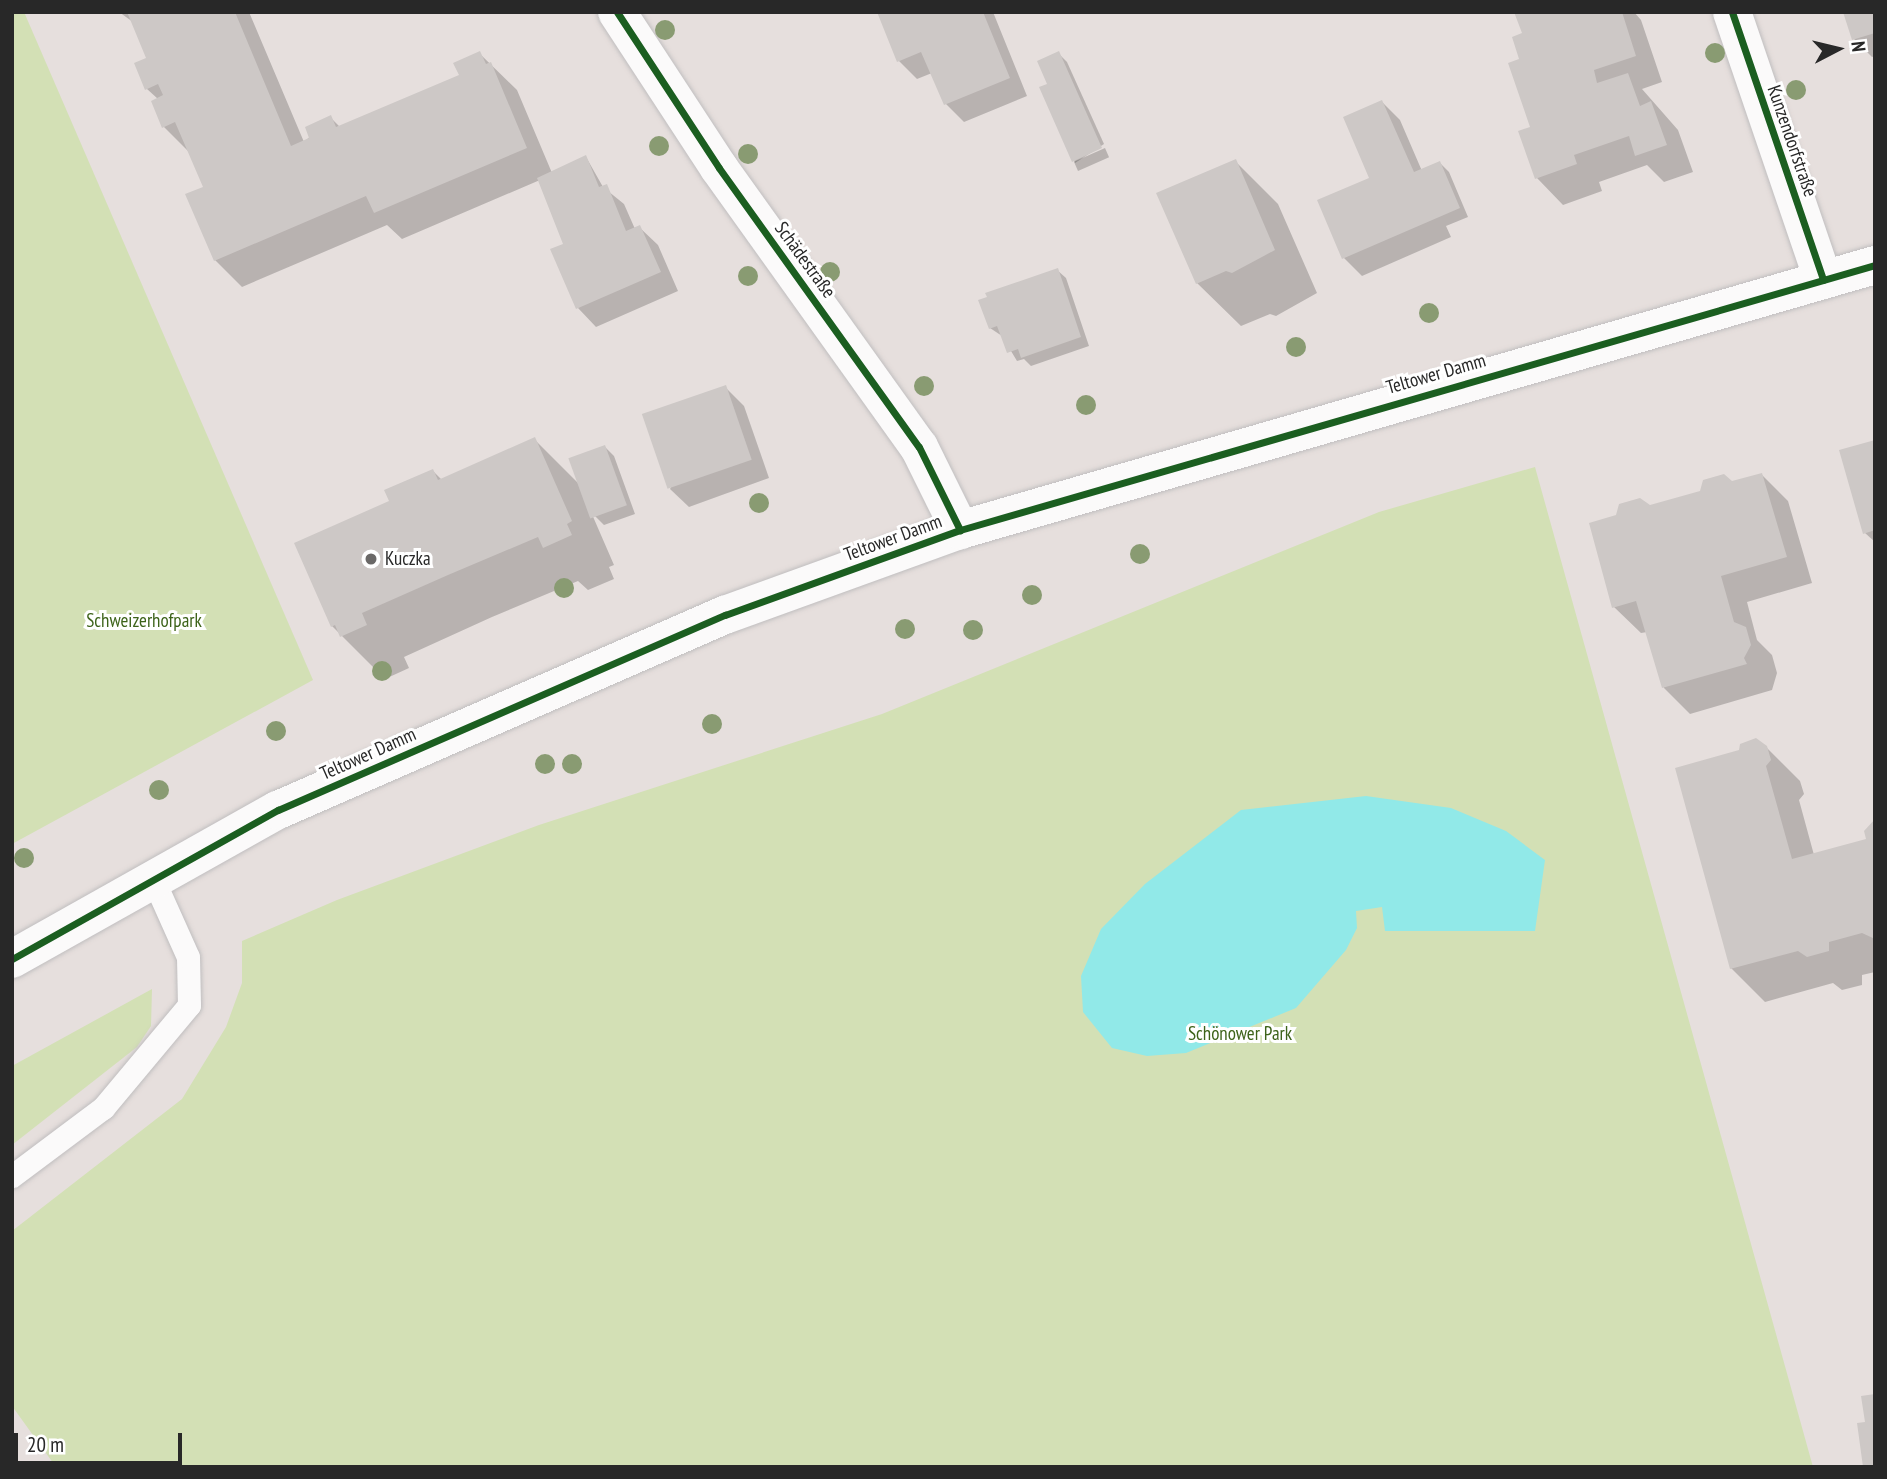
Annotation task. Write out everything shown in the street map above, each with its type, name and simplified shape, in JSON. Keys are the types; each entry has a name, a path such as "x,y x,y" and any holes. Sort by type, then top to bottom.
{"main road":[{"name":"Schädestraße","path":"617,12 719,168 919,447 960,530"},
{"name":"Kunzendorfstraße","path":"1732,12 1823,280"},
{"name":"Teltower Damm","path":"12,959 278,810 725,615 960,530 1875,265"}],"lane":[{"path":"12,1177 103,1108 189,1005 188,957 154,881"}],"green space":[{"name":"Schweizerhofpark","path":"12,12 24,12 313,680 12,844"},
{"name":"Schönower Park","path":"1535,467 1813,1467 56,1467 12,1406 12,1231 182,1099 226,1027 242,983 242,941 337,900 539,825 882,714 1379,512"},
{"path":"152,989 151,1026 137,1047 12,1145 12,1066"}],"water":[{"path":"1366,796 1451,808 1506,831 1545,860 1535,931 1385,931 1382,907 1356,911 1357,928 1346,950 1296,1008 1186,1053 1147,1056 1112,1048 1083,1012 1081,976 1101,929 1145,884 1241,810"}],"building":[{"path":"127,12 235,12 291,146 309,138 305,127 331,115 336,127 459,75 453,63 480,51 486,64 491,62 527,148 374,213 366,196 214,261 185,194 203,187 175,122 162,128 151,101 163,95 158,84 145,90 134,63 146,58"},
{"path":"877,12 983,12 1010,78 944,105 921,52 897,62"},
{"path":"1514,12 1622,12 1636,56 1594,70 1597,83 1628,73 1640,106 1651,101 1667,145 1635,156 1629,136 1574,155 1577,164 1535,179 1518,131 1530,127 1508,63 1519,59 1512,37 1522,33"},
{"path":"1843,12 1875,12 1875,33 1852,40"},
{"path":"1059,51 1102,148 1072,162 1039,87 1047,84 1037,61"},
{"path":"1382,100 1414,172 1440,161 1460,208 1342,259 1317,200 1369,178 1343,117"},
{"path":"586,155 599,187 607,184 626,231 640,225 661,272 576,309 550,249 563,244 537,178"},
{"path":"1236,159 1275,250 1232,273 1226,271 1196,284 1156,193"},
{"path":"1058,268 1081,337 1021,358 1018,349 1007,353 997,326 989,329 978,300 987,297 985,293"},
{"path":"726,385 752,460 668,489 642,414"},
{"path":"535,437 572,521 567,524 572,535 543,548 538,537 448,575 362,613 367,625 340,637 335,625 331,627 294,543 389,501 384,490 433,469 438,480"},
{"path":"1875,440 1875,530 1863,534 1839,450"},
{"path":"605,445 627,505 590,518 568,458"},
{"path":"1762,473 1787,557 1721,576 1734,622 1746,627 1751,645 1744,658 1747,664 1662,688 1636,601 1612,608 1589,523 1616,515 1619,504 1640,498 1650,505 1700,491 1703,480 1724,474 1732,481"},
{"path":"1756,738 1767,746 1771,760 1766,766 1792,859 1866,839 1864,831 1875,819 1875,939 1862,933 1829,942 1829,951 1807,957 1798,951 1730,969 1675,768 1739,750 1740,744"},
{"path":"1875,1394 1875,1467 1863,1467 1857,1423 1865,1422 1861,1396"}],"cycle path":[{"path":"617,12 719,168 919,447 960,530"},
{"path":"1732,12 1823,280"},
{"path":"12,959 278,810 725,615 960,530 1875,265"}],"place":[{"name":"Kuczka","path":"371,559"}]}
